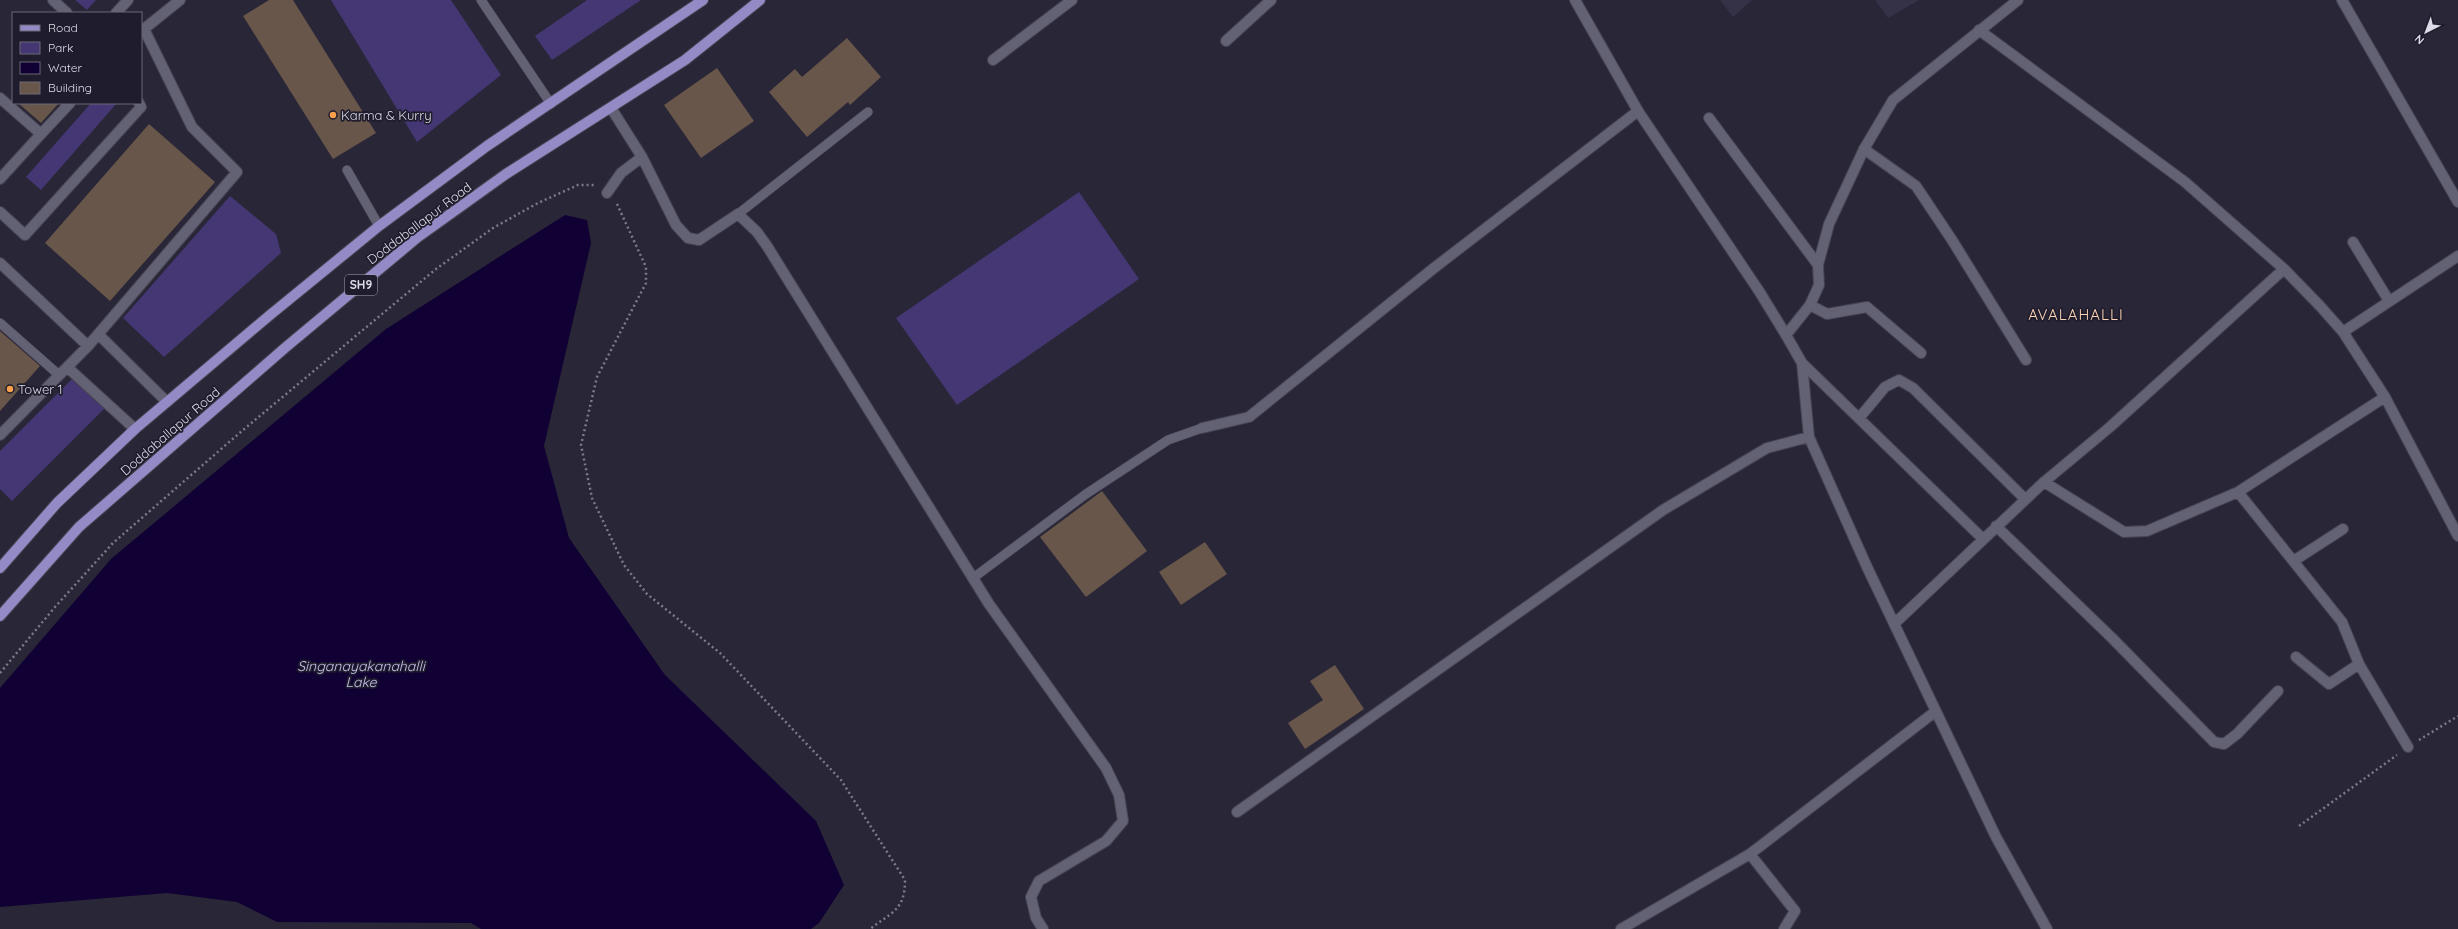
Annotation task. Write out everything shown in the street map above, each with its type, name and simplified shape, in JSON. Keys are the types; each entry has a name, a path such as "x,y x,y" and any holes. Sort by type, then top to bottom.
{"main road":[{"name":"Doddaballapur Road","path":"0,568 57,503 135,429 270,315 379,226 481,150 703,0"},
{"name":"Doddaballapur Road","path":"0,616 79,527 275,357 418,237 506,174 685,60 760,0"}],"street":[{"path":"53,0 66,12"},
{"path":"117,12 128,0"},
{"path":"0,435 88,346 237,172 192,127 144,29 180,0"},
{"path":"993,60 1072,0"},
{"path":"1226,42 1271,0"},
{"path":"1575,0 1638,111 1759,291 1802,363 1860,417 1983,539"},
{"path":"1786,335 1810,306 1819,285 1818,265 1829,224 1864,149 1893,100 2018,0"},
{"path":"2342,0 2458,202"},
{"path":"1979,30 2185,182 2284,269 2343,332 2385,397 2458,536"},
{"path":"0,98 41,134"},
{"path":"0,179 69,104"},
{"path":"0,212 25,235 141,106 140,104"},
{"path":"611,108 642,157 676,225 688,238 700,240 738,214 757,232 989,604 1106,768 1119,795 1123,821 1106,841 1039,880 1031,896 1036,918 1043,929"},
{"path":"1202,428 1249,417 1434,268 1638,111"},
{"path":"1709,118 1818,265"},
{"path":"1864,149 1916,186 1952,240 2026,360"},
{"path":"607,193 621,173 642,157"},
{"path":"2353,242 2389,301"},
{"path":"2343,332 2458,256"},
{"path":"0,263 88,346"},
{"path":"1894,624 2025,499 2110,427 2284,269"},
{"path":"1810,306 1827,314 1867,307 1920,353"},
{"path":"98,334 167,402"},
{"path":"1802,363 1809,437 1894,624 1996,837 2047,929"},
{"path":"67,367 135,429"},
{"path":"1860,417 1885,387 1899,380 1913,388 2025,499"},
{"path":"2044,482 2124,532 2147,531 2238,492 2385,397"},
{"path":"1237,812 1663,510 1767,448 1809,437"},
{"path":"2238,492 2295,560 2342,622 2359,664 2408,747"},
{"path":"1996,526 2112,638 2214,742 2224,744 2237,734 2278,691"},
{"path":"2295,560 2343,529"},
{"path":"2296,657 2329,684 2359,664"},
{"path":"1621,929 1750,854 1936,711"},
{"path":"1750,854 1794,911 1784,929"}],"lane":[{"path":"481,0 551,104"},
{"path":"738,214 868,112"},
{"path":"347,170 379,226"},
{"path":"0,323 58,375"},
{"path":"973,578 1086,494 1155,448 1168,440 1202,428"}],"path":[{"path":"0,673 55,607 113,544 242,430 436,269 493,228 545,200 578,185 594,184 607,193 616,202 646,266 646,283 597,377 581,445 592,498 624,564 646,594 720,653 845,787 904,880 904,896 897,909 870,929"},
{"path":"2299,826 2408,747 2458,716"}],"shaded area":[{"path":"1720,0 1752,0 1733,17"},
{"path":"1875,0 1919,0 1888,18"}],"green space":[{"path":"75,0 96,0 87,10"},
{"path":"331,0 451,0 501,75 417,142"},
{"path":"587,0 641,0 552,60 535,36"},
{"path":"90,104 116,104 41,190 26,177"},
{"path":"1079,192 1139,279 957,405 896,318"},
{"path":"230,196 276,234 281,253 164,357 123,318"},
{"path":"77,374 108,405 12,501 0,489 0,451"}],"water":[{"name":"Singanayakanahalli Lake","path":"565,215 587,220 591,243 544,446 569,538 665,675 816,821 844,885 819,923 811,929 481,929 471,923 277,922 237,902 167,893 0,907 0,688 111,559 386,329"}],"building":[{"path":"269,0 293,0 376,133 333,159 243,16"},
{"path":"847,38 881,77 850,105 848,102 807,137 769,92 795,69 802,77"},
{"path":"717,68 754,121 701,158 664,105"},
{"path":"19,104 58,104 41,123"},
{"path":"149,124 215,182 110,301 45,243"},
{"name":"Tower 1","path":"0,331 40,366 0,411"},
{"path":"1102,491 1147,551 1086,597 1040,537"},
{"path":"1205,542 1227,574 1181,605 1159,572"},
{"path":"1335,665 1364,709 1305,749 1288,723 1323,700 1310,681"}],"place":[{"name":"Karma & Kurry","path":"333,115"},
{"name":"Tower 1","path":"10,389"}],"district":[{"name":"AVALAHALLI","path":"2076,315"}]}
